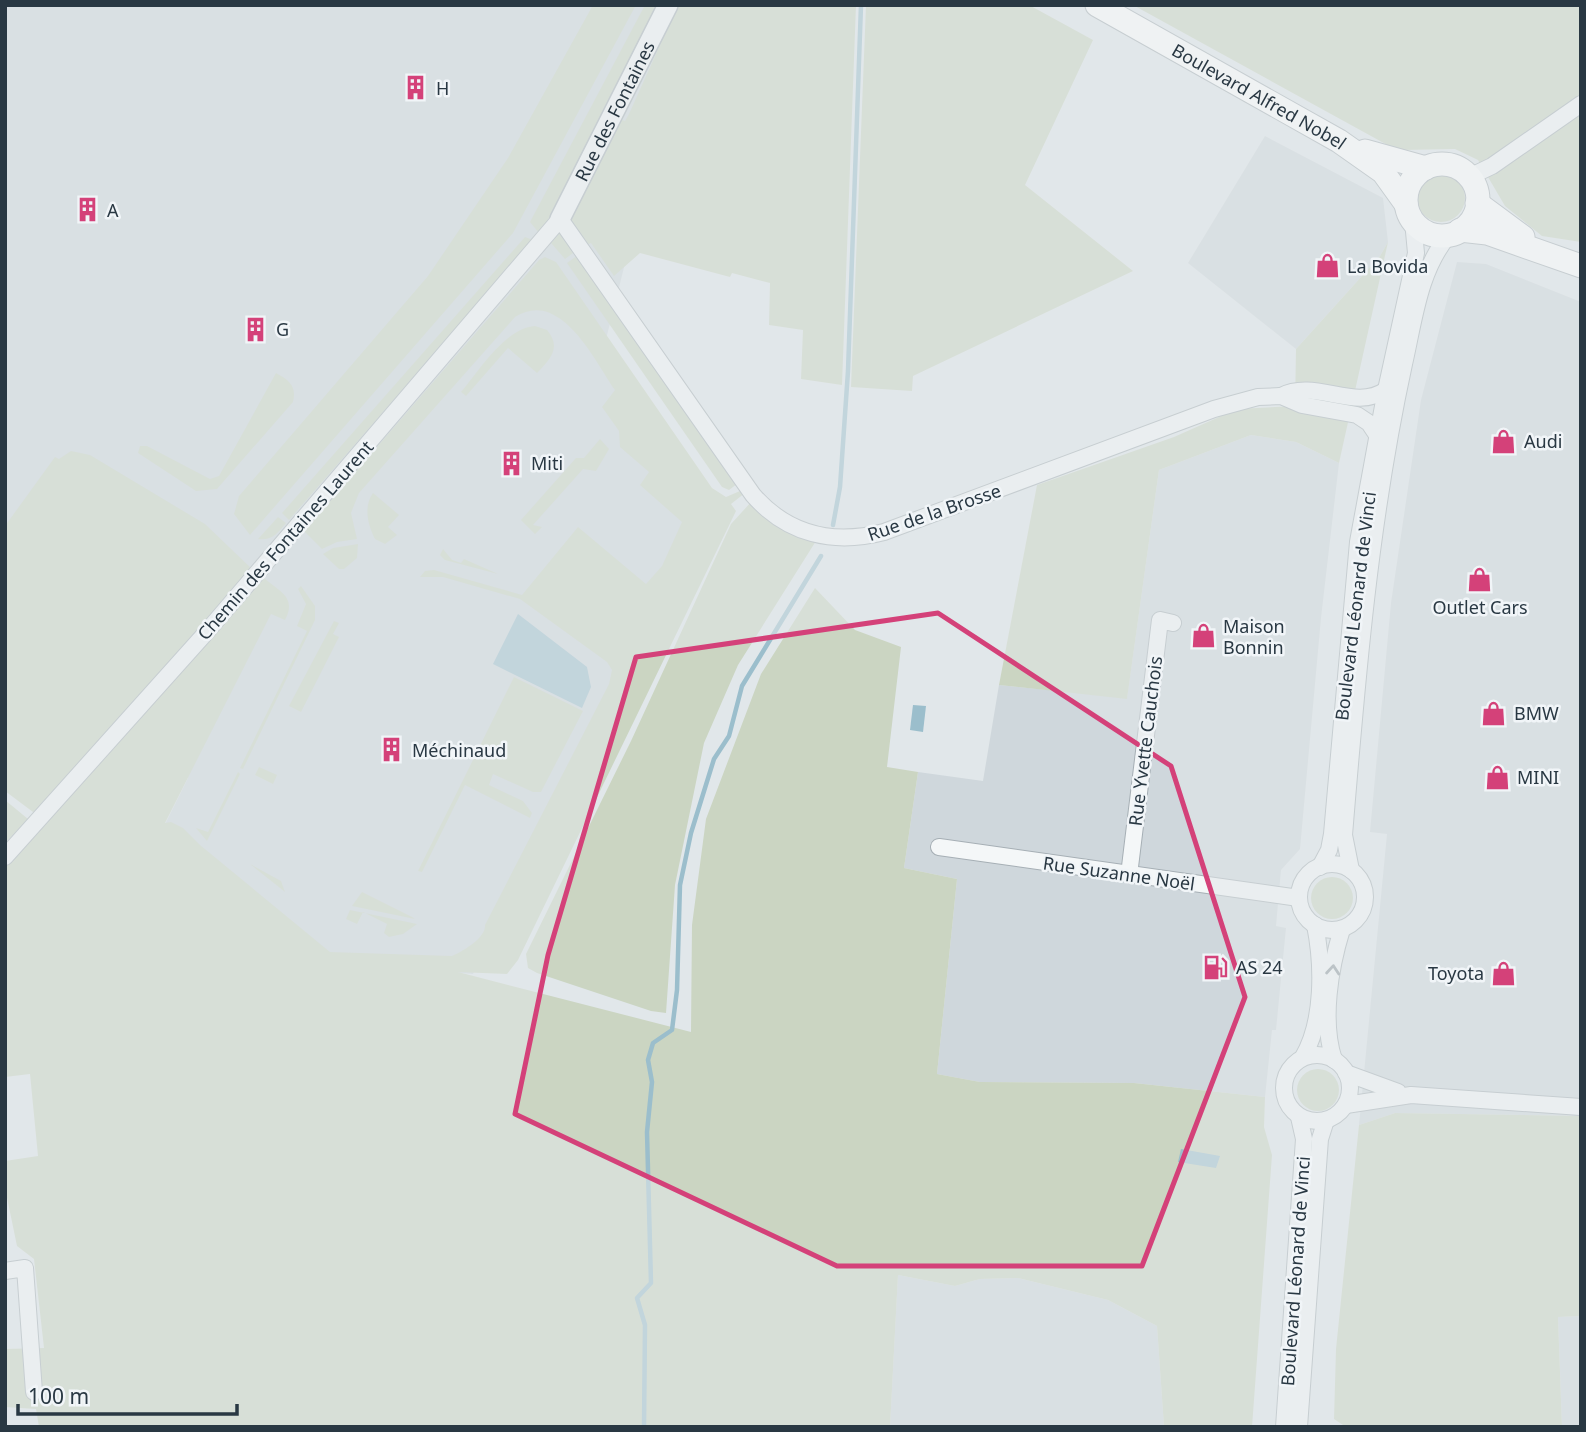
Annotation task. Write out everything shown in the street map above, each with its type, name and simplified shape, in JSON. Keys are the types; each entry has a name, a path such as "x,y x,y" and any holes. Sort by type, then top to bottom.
{"main road":[{"name":"Boulevard Alfred Nobel","path":"1097,5 1339,141 1383,172 1410,213"},
{"path":"1339,141 1379,156 1426,167 1449,165 1469,177 1475,185 1478,203 1475,214 1454,232"},
{"path":"1426,167 1410,183 1410,213 1429,233 1486,233 1547,251 1581,266"},
{"path":"1478,203 1547,251"}],"street":[{"name":"Rue des Fontaines","path":"560,219 668,5"},
{"path":"1469,177 1492,166 1581,104"},
{"name":"Boulevard Léonard de Vinci","path":"1320,867 1329,850 1332,834 1358,542 1386,390 1416,253 1410,213"},
{"name":"Rue de la Brosse","path":"560,219 748,489 780,519 821,537 859,537 884,531 1223,406 1309,389 1368,398 1386,390"},
{"name":"Chemin des Fontaines Laurent","path":"5,857 185,657 560,219"},
{"name":"Boulevard Léonard de Vinci","path":"1351,870 1344,835 1371,545 1397,398 1419,297 1434,258 1454,232"},
{"name":"Rue de la Brosse","path":"1282,396 1302,405 1357,415 1369,423 1377,435"},
{"name":"Rue Yvette Cauchois","path":"1129,875 1160,620 1173,623"},
{"name":"Rue Suzanne Noël","path":"939,847 1299,898"},
{"path":"1336,865 1351,870 1360,879 1365,903 1361,914 1342,929 1328,930 1315,925 1301,909 1299,898 1305,879 1320,867 1336,865"},
{"path":"1315,925 1320,952 1316,1026 1313,1041 1303,1058 1288,1072 1284,1083 1284,1096 1290,1108 1300,1117 1311,1121 1326,1120 1346,1105 1411,1095"},
{"path":"1342,929 1335,953 1328,1027 1335,1060 1346,1073 1373,1086 1411,1095 1581,1107"},
{"path":"1303,1058 1322,1055 1335,1060"},
{"path":"1346,1073 1350,1092 1346,1105"},
{"name":"Boulevard Léonard de Vinci","path":"1284,1427 1304,1139 1300,1117"},
{"name":"Boulevard Léonard de Vinci","path":"1300,1427 1320,1139 1326,1120"},
{"path":"5,1271 25,1268 34,1392"}],"highlighted area":[{"path":"938,613 1171,766 1245,997 1142,1266 837,1266 515,1114 548,955 636,657"}],"shaded area":[{"path":"5,5 690,5 602,355 701,503 620,665 473,974 334,963 165,824 188,778 5,667"},
{"path":"1265,136 1383,198 1388,242 1380,256 1296,349 1188,263"},
{"path":"1457,262 1486,264 1581,302 1581,1116 1395,1113 1359,1125 1387,834 1370,832 1391,603 1421,400"},
{"path":"1251,435 1296,442 1339,463 1321,618 1300,849 1281,870 1276,926 1286,928 1276,1030 1272,1030 1265,1097 1134,1083 980,1082 937,1074 957,879 904,868 918,772 983,781 999,685 1127,698 1159,470"},
{"path":"898,1275 955,1286 980,1279 1018,1278 1108,1300 1157,1326 1164,1427 890,1427"},
{"path":"1581,1316 1581,1427 1562,1427 1558,1317"}],"green space":[{"path":"593,5 636,5 513,233 250,535 234,514 239,496 428,276 508,158"},
{"path":"645,5 660,5 552,214 539,233 530,222"},
{"path":"678,5 856,5 842,385 801,379 803,330 769,325 770,283 732,273 730,277 640,253 614,276 591,243 587,245 571,220 619,119 625,121 629,114"},
{"path":"866,5 1029,5 1093,40 1025,185 1133,271 913,376 912,391 851,387"},
{"path":"1133,5 1581,5 1581,242 1542,236 1505,206 1478,160 1455,149 1402,150 1391,147"},
{"path":"1441,174 1458,181 1465,198 1458,215 1441,222 1424,215 1417,198 1424,181"},
{"path":"560,232 577,250 565,259 551,243"},
{"path":"525,237 533,240 289,520 282,513"},
{"path":"1388,242 1339,463 1296,442 1251,435 1159,470 1127,699 999,685 1037,485 1174,437 1237,409 1295,406 1296,349 1380,256"},
{"path":"578,255 737,484 729,490 722,487 567,263"},
{"path":"545,257 556,262 712,488 726,497 740,491 745,493 731,504 736,511 518,960 507,974 458,972 691,1032 692,925 706,819 761,674 815,588 855,630 901,647 887,767 918,772 904,868 957,879 937,1074 980,1082 1134,1083 1265,1097 1264,1127 1272,1155 1252,1427 1164,1427 1157,1326 1108,1300 1018,1278 980,1279 955,1286 898,1275 890,1427 39,1427 36,1409 5,1407 5,1349 44,1348 34,1259 17,1246 5,1188 5,1161 38,1156 30,1074 5,1077 5,864 264,578 288,600 285,620 271,614 165,823 171,822 183,828 330,952 452,956 469,947 482,934 609,684 612,670 607,662 520,599 443,577 420,577 425,571 434,570 522,595 578,527 646,584 662,566 682,522 640,485 649,472 620,447 619,431 602,407 615,390 586,346 561,319 547,312 531,311 515,317 359,493 351,513 357,539 337,542 322,549 304,531 539,260"},
{"path":"535,326 547,330 554,342 550,358 537,373 508,348 466,396 461,392 503,342 513,334"},
{"path":"276,373 291,384 293,402 217,489 196,491 138,453 140,446 147,446 210,479 219,476"},
{"path":"600,439 609,449 596,471 583,469 533,525 542,527 535,534 521,520 576,458 584,458"},
{"path":"71,451 90,455 205,524 253,570 41,811 33,812 5,791 5,526 55,457 59,459"},
{"path":"373,493 399,515 388,527 397,535 385,544 375,539 369,522 367,510"},
{"path":"752,501 816,541 738,665 704,743 675,885 666,1013 651,1011 537,973 528,968 526,954 631,741 731,524"},
{"path":"278,517 286,523 280,530 274,536 258,539"},
{"path":"358,544 357,558 344,569 339,569 323,554 333,548"},
{"path":"443,549 452,560 461,563 464,559 498,574 445,560 440,555"},
{"path":"301,586 315,606 315,620 243,769 240,768 307,631 297,626 306,604 298,589"},
{"path":"334,621 339,623 333,634 339,637 301,712 289,706"},
{"path":"514,677 583,711 541,792 533,792 493,774 489,785 523,801 532,813 530,818 465,785 422,872 418,871"},
{"path":"259,767 277,775 273,784 255,775"},
{"path":"238,772 240,774 207,841 196,828 208,832"},
{"path":"5,800 28,819 5,843"},
{"path":"250,864 281,881 285,892"},
{"path":"1332,877 1347,883 1353,898 1347,913 1332,919 1317,913 1311,898 1317,883"},
{"path":"362,892 412,917 415,919 352,906"},
{"path":"350,910 363,913 357,924 346,919"},
{"path":"365,913 417,924 403,934 389,937 384,933 387,924"},
{"path":"1318,1069 1333,1075 1339,1090 1333,1105 1318,1111 1303,1105 1297,1090 1303,1075"},
{"path":"1395,1113 1581,1116 1581,1316 1558,1317 1562,1427 1346,1427 1334,1419 1336,1349 1359,1125"}],"water":[{"path":"518,614 587,667 591,687 582,708 493,664"},
{"path":"913,705 926,706 923,732 910,730"},
{"path":"1181,1149 1220,1156 1216,1168 1178,1162"}],"waterway":[{"path":"833,525 840,487 848,371 861,5"},
{"path":"644,1427 645,1325 637,1298 651,1283 647,1132 652,1082 648,1060 653,1043 672,1030 677,990 680,885 691,833 714,759 729,736 742,686 821,556"}],"place":[{"name":"H","path":"416,88"},
{"name":"A","path":"87,210"},
{"name":"La Bovida","path":"1327,266"},
{"name":"G","path":"256,329"},
{"name":"Audi","path":"1504,441"},
{"name":"Miti","path":"511,463"},
{"name":"Outlet Cars","path":"1480,580"},
{"name":"Maison Bonnin","path":"1203,636"},
{"name":"BMW","path":"1494,713"},
{"name":"Méchinaud","path":"392,750"},
{"name":"MINI","path":"1497,777"},
{"name":"AS 24","path":"1216,967"},
{"name":"Toyota","path":"1504,973"}]}
